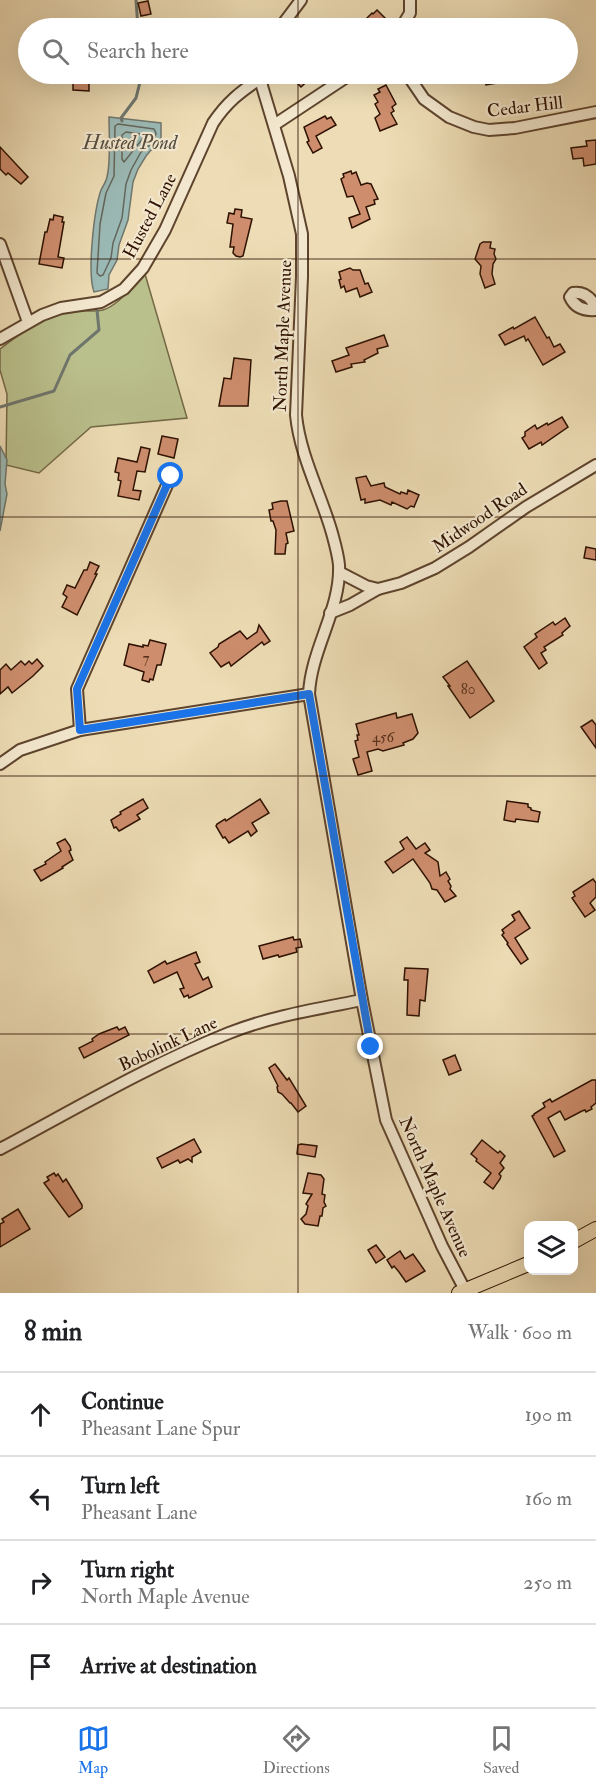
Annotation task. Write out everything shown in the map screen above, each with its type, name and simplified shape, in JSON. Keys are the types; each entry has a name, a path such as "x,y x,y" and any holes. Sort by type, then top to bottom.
{"main road":[{"path":"578,1238 596,1229"},
{"path":"462,1292 524,1266"}],"street":[{"path":"288,18 301,0"},
{"path":"407,18 410,13 410,0"},
{"name":"Husted Lane","path":"0,339 42,315 61,308 101,302 124,289 143,268 157,247 218,116 233,98 251,84"},
{"name":"North Maple Avenue","path":"263,84 293,191 302,234 296,415 298,432 328,520 339,562 335,597 313,664 309,694 362,1000 386,1120 462,1292"},
{"path":"274,125 336,84"},
{"name":"Cedar Hill","path":"414,84 424,99 449,117 489,130 515,128 591,115 596,112"},
{"path":"0,244 28,322"},
{"name":"Midwood Road","path":"330,613 378,589 401,583 435,568 526,507 596,465"},
{"path":"80,730 77,689 171,476"},
{"path":"339,572 366,586 378,589"},
{"path":"0,764 20,750 80,730 309,694"},
{"name":"Bobolink Lane","path":"0,1149 140,1074 230,1033 282,1016 362,1000"}],"green space":[{"path":"145,274 187,418 91,427 39,473 6,465 7,394 0,370 0,349 33,326 60,313 78,310 99,311 109,307"}],"water":[{"name":"Husted Pond","path":"109,117 161,123 161,140 158,147 146,156 133,182 128,220 119,245 117,260 109,275 108,289 94,292 91,270 92,241 98,199 107,179"},
{"path":"0,446 7,460 5,484 7,494 0,531"}],"building":[{"path":"148,1 151,14 141,16 138,3"},
{"path":"377,10 385,18 367,18"},
{"path":"73,84 89,84 89,91 73,90"},
{"path":"386,85 396,104 392,107 394,111 391,113 397,124 380,131 375,118 380,114 375,104 378,102 374,95 380,92 378,89"},
{"path":"325,116 327,119 331,117 336,125 316,136 322,148 313,153 307,142 309,141 304,127"},
{"path":"596,140 596,164 584,166 583,158 573,159 571,148 587,146 586,141"},
{"path":"0,147 28,177 21,184 0,169"},
{"path":"351,171 352,174 356,172 361,185 371,184 378,199 374,200 375,204 366,207 370,219 352,228 349,218 360,214 353,196 347,197 341,179 344,177 343,174"},
{"path":"235,209 242,210 241,217 252,219 243,256 240,257 233,253 234,247 230,247 233,224 227,223 229,213 234,214"},
{"path":"54,215 63,217 62,222 64,222 58,257 64,258 62,268 39,264 45,232"},
{"path":"491,242 490,248 495,249 496,259 492,274 495,284 485,288 480,274 481,266 475,259 480,244"},
{"path":"350,268 360,270 365,284 368,283 372,292 360,297 357,288 346,292 344,286 341,288 339,272"},
{"path":"535,317 554,347 560,344 565,352 543,365 524,336 505,345 499,335"},
{"path":"384,335 388,346 377,349 378,353 364,360 365,362 351,364 352,367 336,372 332,361 349,355 346,348"},
{"path":"234,358 251,360 248,406 219,406 224,378 231,379"},
{"path":"562,417 568,427 542,445 541,442 529,449 522,438 525,432 535,425 537,429"},
{"path":"162,436 178,439 174,458 158,454"},
{"path":"141,447 150,449 145,472 137,471 133,490 141,491 139,500 118,496 121,481 118,480 119,473 115,472 118,458 137,462"},
{"path":"366,476 371,486 384,483 385,487 400,494 401,492 407,494 408,490 419,495 414,507 407,509 392,502 391,505 380,500 365,503 365,499 361,500 356,478"},
{"path":"287,501 294,531 286,533 288,543 285,554 275,554 276,530 269,510 273,509 272,503"},
{"path":"586,547 596,549 596,560 584,558"},
{"path":"90,562 99,566 77,615 62,607 67,597 63,594 67,585 75,588"},
{"path":"565,618 570,626 562,633 563,635 544,647 546,650 541,653 547,663 539,669 524,647 537,637 535,634 553,622 555,625"},
{"path":"259,625 270,641 264,645 262,642 231,666 229,662 221,667 210,653 219,644 240,631 247,639 257,632"},
{"path":"150,640 166,644 161,665 157,665 153,680 150,679 149,682 142,680 144,672 124,665 129,644 143,647 143,645 148,646"},
{"path":"37,659 43,666 33,676 12,693 8,687 0,694 0,670 6,664 11,670 21,661 25,665 29,661 32,664"},
{"path":"467,661 494,701 470,718 443,677"},
{"path":"396,713 397,718 412,714 418,733 413,739 403,743 404,745 383,751 378,749 367,752 372,771 358,775 353,759 359,757 355,741 358,740 357,735 359,735 356,724"},
{"path":"592,720 596,725 596,748 581,727"},
{"path":"143,799 148,808 137,815 140,819 119,831 116,827 114,828 111,820"},
{"path":"260,799 269,813 252,823 257,831 251,836 248,831 229,843 225,837 223,838 217,824 225,819 226,821"},
{"path":"507,801 528,804 531,810 540,812 538,822 504,820"},
{"path":"407,837 416,849 425,843 430,850 425,853 438,862 440,876 446,872 450,879 448,881 450,889 456,896 445,902 437,890 432,889 413,859 393,873 385,862 404,849 400,842"},
{"path":"65,839 70,846 69,851 73,860 41,881 34,870 46,864 45,862 61,851 57,843"},
{"path":"593,879 596,883 596,897 590,903 595,910 585,917 572,898 575,896 573,892"},
{"path":"519,911 530,928 515,938 528,959 521,964 502,935 504,933 502,930 515,920 512,915"},
{"path":"293,937 294,940 300,939 302,947 296,948 297,952 263,959 259,946"},
{"path":"196,952 200,962 195,964 203,980 208,977 212,987 189,998 188,995 184,997 180,989 184,988 177,972 154,983 148,971 165,961 167,964"},
{"path":"405,968 428,969 425,1001 420,1000 419,1016 407,1015 408,980 404,980"},
{"path":"117,1027 119,1030 125,1027 129,1035 84,1058 79,1048 93,1041 92,1039 99,1034"},
{"path":"455,1055 461,1070 449,1075 443,1060"},
{"path":"275,1064 287,1080 289,1078 306,1106 298,1112 278,1092 278,1086 269,1068"},
{"path":"596,1080 596,1103 591,1107 592,1109 582,1111 565,1120 560,1111 548,1118 565,1151 554,1157 532,1116 545,1107 543,1103 550,1099 552,1102"},
{"path":"194,1139 201,1152 192,1157 192,1162 188,1159 180,1163 178,1160 162,1168 157,1158"},
{"path":"482,1140 505,1156 500,1163 504,1168 499,1174 500,1179 493,1189 484,1182 491,1173 471,1154"},
{"path":"298,1145 317,1146 315,1157 297,1154"},
{"path":"54,1173 56,1176 58,1174 63,1182 66,1179 82,1205 82,1208 69,1217 44,1183 49,1180 47,1177"},
{"path":"308,1173 321,1175 324,1179 322,1194 325,1195 326,1206 323,1208 318,1226 305,1224 301,1219 306,1214 308,1206 306,1204 312,1194 303,1193"},
{"path":"18,1209 30,1229 0,1247 0,1224 4,1222 2,1219"},
{"path":"376,1245 385,1257 376,1263 368,1250"},
{"path":"400,1251 405,1259 413,1254 425,1271 406,1282 387,1260"}],"waterway":[{"path":"136,0 137,18"},
{"path":"122,121 121,118 136,98 140,84"},
{"path":"0,407 54,391 70,355 99,330 97,310"}],"route":[{"path":"171,476 77,689 80,730 309,694 371,1047"}]}
